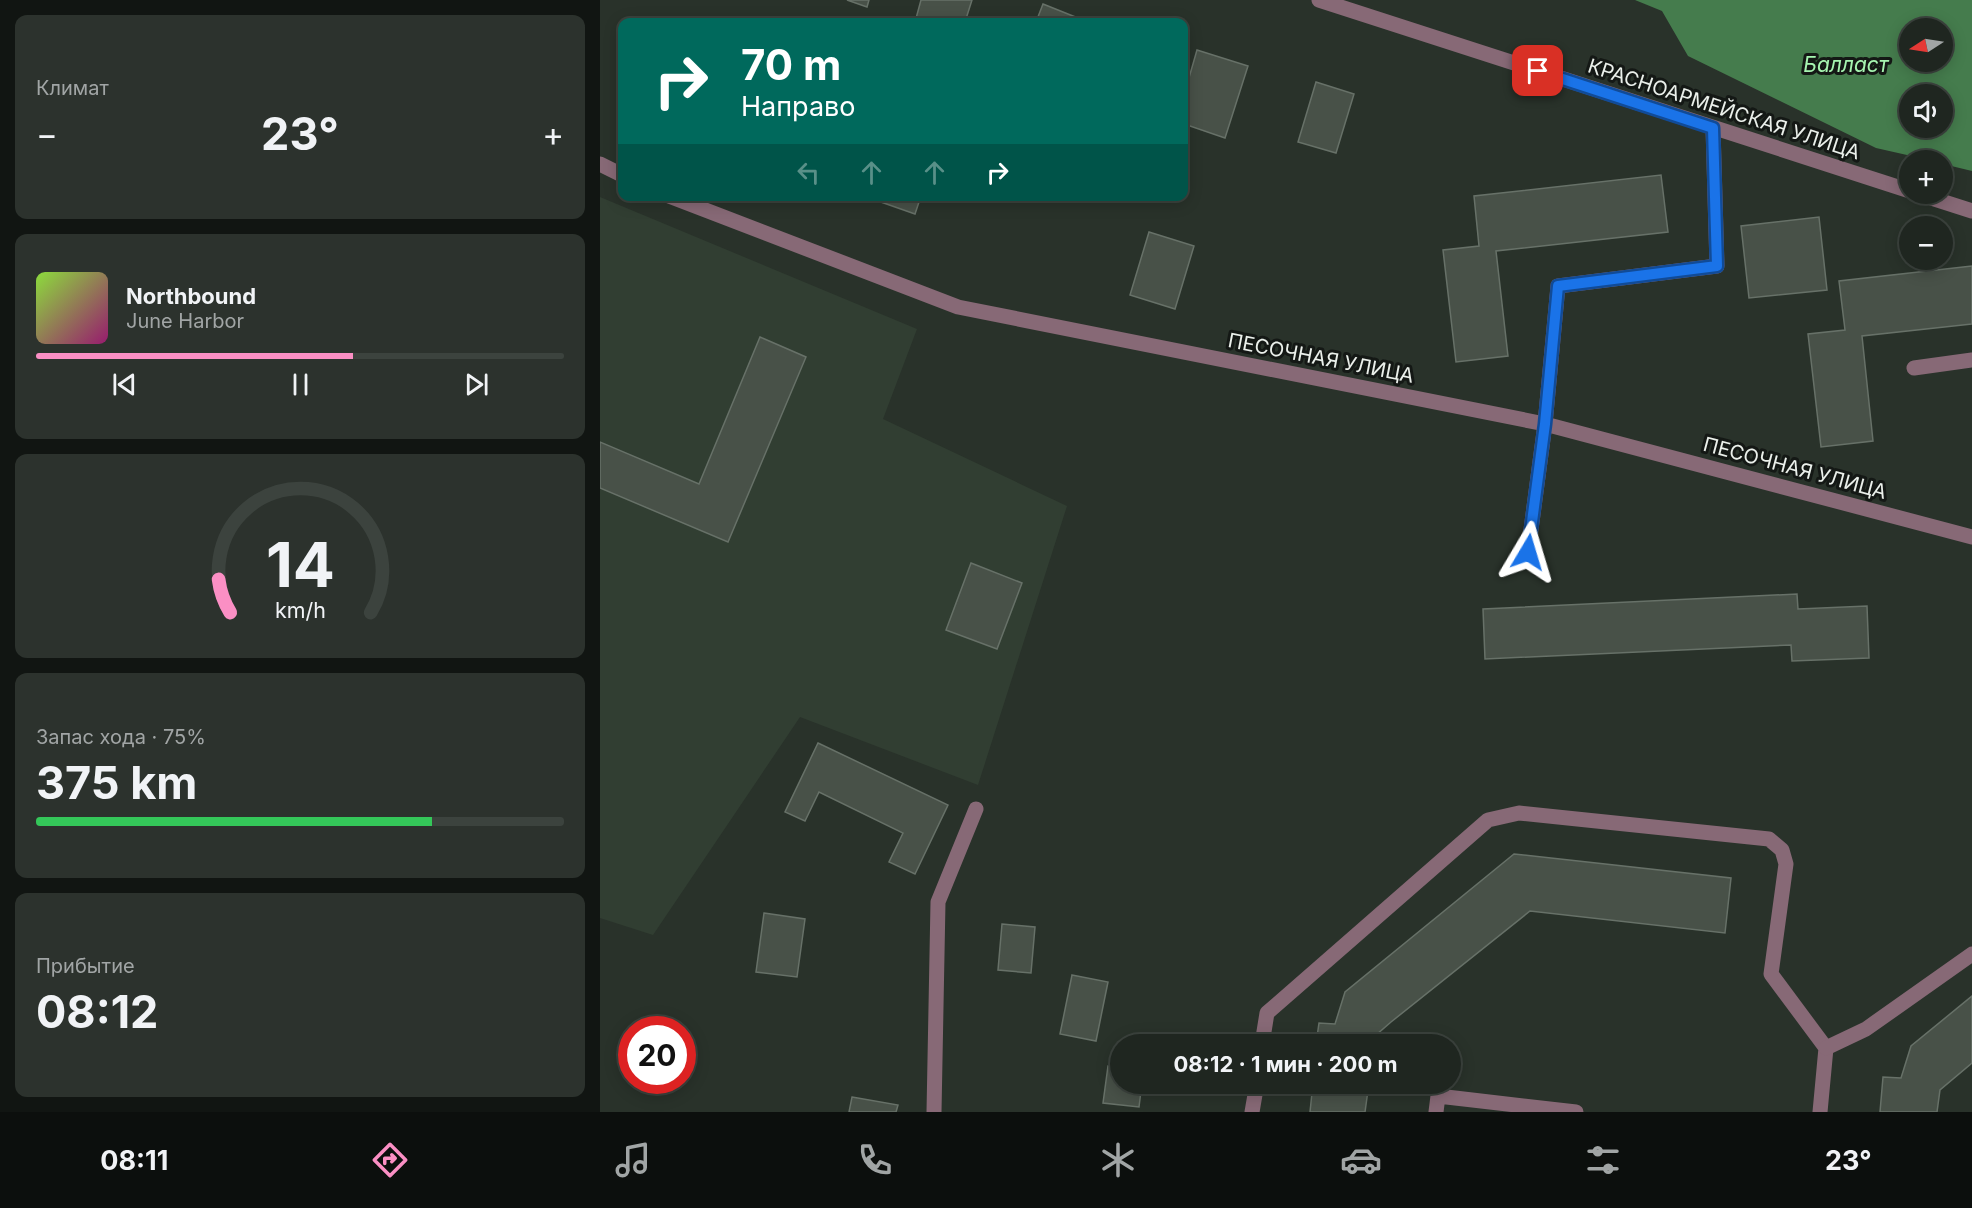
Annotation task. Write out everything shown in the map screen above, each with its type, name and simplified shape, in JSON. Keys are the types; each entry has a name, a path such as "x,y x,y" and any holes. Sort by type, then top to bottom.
{"street":[{"name":"КРАСНОАРМЕЙСКАЯ УЛИЦА","path":"1319,0 1899,187"},
{"path":"1528,552 1545,424 1558,286 1717,266 1713,128"},
{"path":"600,164 618,173"},
{"name":"ПЕСОЧНАЯ УЛИЦА","path":"682,201 958,307 1545,424 1972,537"},
{"path":"1952,204 1972,210"},
{"path":"1914,368 1972,360"},
{"path":"934,1112 938,902 976,808"},
{"path":"1264,1034 1267,1013 1488,820 1518,813 1769,839 1782,850 1786,864 1771,974 1826,1048 1820,1112"},
{"path":"1826,1048 1866,1029 1972,954"},
{"path":"1252,1112 1255,1094"},
{"path":"1436,1112 1438,1096 1575,1112"}],"shaded area":[{"path":"600,197 917,329 883,419 1067,506 978,785 800,717 653,935 600,918"}],"water":[{"name":"Балласт","path":"1635,0 1972,0 1972,171 1953,166 1953,150 1899,150 1899,153 1876,148 1688,56 1662,11"}],"building":[{"path":"847,0 869,0 867,7"},
{"path":"921,0 972,0 966,18 916,18"},
{"path":"1043,4 1078,18 1038,18"},
{"path":"1197,50 1248,66 1225,138 1188,125 1188,81"},
{"path":"1316,82 1354,94 1336,153 1298,142"},
{"path":"1661,175 1668,232 1496,251 1508,356 1456,362 1443,250 1479,246 1474,196"},
{"path":"878,201 919,201 915,214"},
{"path":"1819,217 1827,290 1749,298 1741,226"},
{"path":"1149,232 1194,246 1175,309 1130,295"},
{"path":"1972,266 1972,324 1862,336 1873,441 1821,447 1808,334 1845,330 1839,281 1953,270 1953,268"},
{"path":"760,337 806,357 728,542 600,488 600,442 699,484"},
{"path":"971,563 1022,583 997,649 946,630"},
{"path":"1797,594 1798,609 1867,606 1869,658 1792,661 1791,645 1485,659 1483,609"},
{"path":"818,743 948,805 915,874 889,862 903,833 819,792 805,821 785,812"},
{"path":"1514,854 1731,878 1725,933 1530,911 1377,1034 1317,1034 1319,1023 1335,1024 1345,992"},
{"path":"764,913 805,919 797,977 756,972"},
{"path":"1002,924 1035,927 1031,973 998,970"},
{"path":"1072,975 1108,982 1096,1041 1060,1034"},
{"path":"1972,996 1972,1063 1940,1090 1937,1112 1880,1112 1883,1077 1901,1078 1911,1046"},
{"path":"1108,1066 1110,1066 1110,1094 1141,1094 1139,1107 1103,1103"},
{"path":"1312,1094 1367,1094 1365,1112 1310,1112"},
{"path":"852,1097 898,1105 896,1112 849,1112"}],"route":[{"path":"1528,552 1545,424 1558,286 1717,266 1713,128 1538,71"}]}
